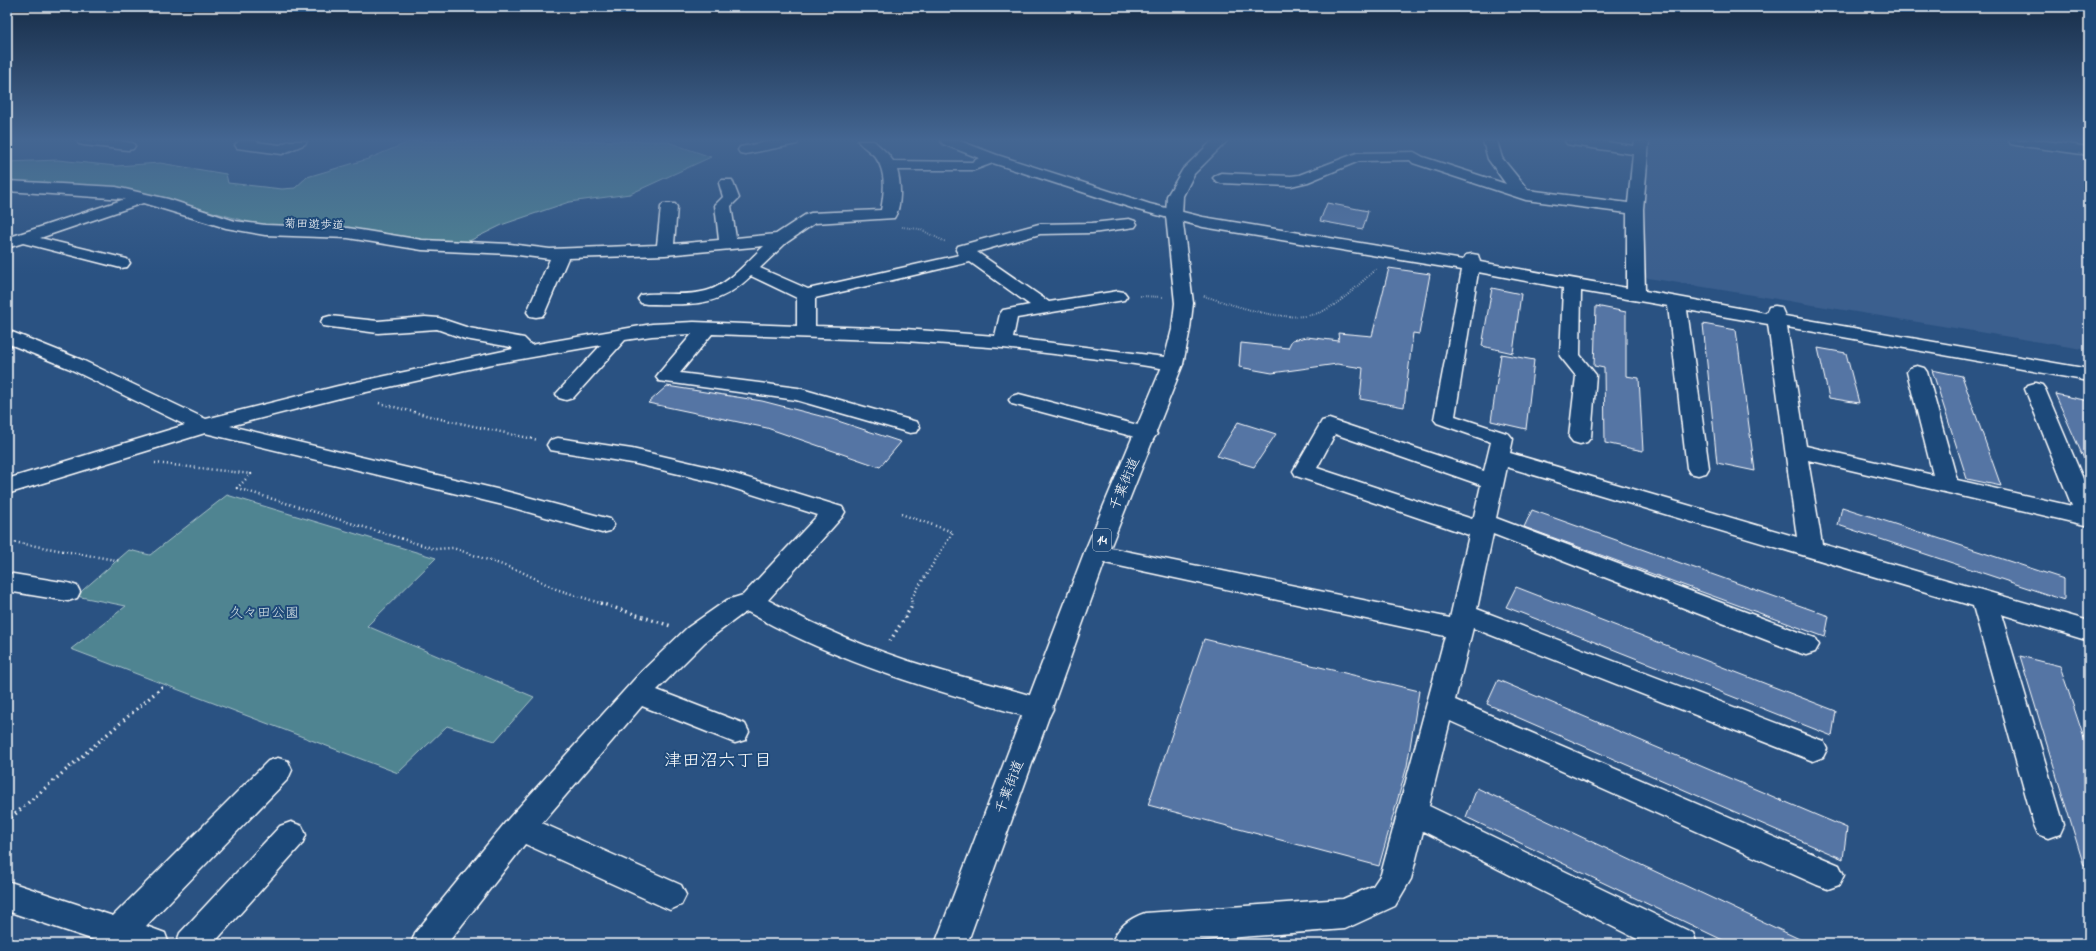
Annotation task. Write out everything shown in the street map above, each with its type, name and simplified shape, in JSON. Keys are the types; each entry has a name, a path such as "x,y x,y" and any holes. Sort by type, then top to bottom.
{"main road":[{"name":"菊田遊歩道","path":"94,185 126,187 172,198 241,220 271,224 355,226 432,238 516,242 555,246 616,244 612,252"},
{"path":"727,185 730,198 723,205 728,244"},
{"path":"648,299 703,298 726,289 749,269 780,238 811,218 888,215 893,193 892,185"},
{"path":"1084,185 1203,222 1472,262 1775,315 2089,366"},
{"path":"1104,185 1147,200 1174,212"},
{"name":"千葉街道","path":"951,944 1096,553 1146,434 1173,364 1181,329 1184,304 1174,212 1175,196 1180,185"},
{"path":"1500,185 1526,195 1635,209"},
{"path":"1516,185 1521,192"},
{"path":"1637,185 1635,209 1637,291"},
{"path":"7,186 116,192 162,202 232,225 265,230 348,233 422,245 510,249 561,254 665,250 780,238"},
{"path":"7,243 141,198"},
{"path":"665,250 669,207"},
{"path":"1044,306 971,257 964,250 1040,229 1092,228 1129,224"},
{"path":"24,238 121,264"},
{"path":"536,312 561,254"},
{"path":"749,269 806,295 971,257"},
{"path":"1472,262 1572,284 1637,291 1677,302 1775,315 2089,375"},
{"path":"1126,944 1131,938 1145,928 1345,914 1384,896 1395,879 1461,622 1481,526 1502,439 1444,419 1472,262"},
{"path":"1572,284 1570,356 1586,375 1580,437"},
{"path":"806,295 806,333"},
{"path":"1003,342 1009,314 1044,306 1118,296"},
{"path":"1677,302 1698,468"},
{"path":"1775,315 1811,549"},
{"path":"330,322 363,327 425,323 439,324 465,333 517,342 527,352"},
{"path":"7,487 204,426 338,392 527,352 652,330 706,329 905,335 1003,342 1115,355 1173,364"},
{"path":"706,329 666,377 798,394 910,427"},
{"path":"7,336 75,364 204,426 505,498 602,525"},
{"path":"566,394 620,336"},
{"path":"1917,372 1947,485"},
{"path":"2035,389 2089,518"},
{"path":"1019,400 1146,434"},
{"path":"1806,645 1481,526 1304,471 1329,425 1495,469 1811,549 2089,631"},
{"path":"427,944 520,827 637,694 696,634 736,606 751,602 834,512 722,477 632,456 558,445"},
{"path":"1796,450 2089,518"},
{"path":"1096,553 1461,622 1813,749"},
{"path":"7,582 68,592"},
{"path":"1984,600 2049,826"},
{"path":"751,602 783,622 874,659 944,682 1039,708"},
{"path":"637,694 735,732"},
{"path":"1440,704 1828,875"},
{"path":"119,932 278,770"},
{"path":"1412,812 1681,944"},
{"path":"520,827 670,895"},
{"path":"192,944 291,835"},
{"path":"7,896 153,944"}],"path":[{"path":"1204,296 1273,313 1291,316 1307,315 1323,312 1379,266"},
{"path":"1118,296 1165,298"},
{"path":"338,392 441,419 558,445"},
{"path":"152,462 251,474 237,488 435,549 453,548 520,571 556,588 696,634"},
{"path":"874,659 886,647 912,606 911,599 953,532 901,514"},
{"path":"7,541 121,561"},
{"path":"7,821 162,687"}],"shaded area":[{"path":"1644,185 2089,185 2089,350 1648,278 1640,272"}],"green space":[{"path":"42,185 249,185 282,189 295,188 298,185 649,185 630,194 569,202 504,224 463,244 270,228 191,206 109,188"},
{"name":"久々田公園","path":"227,495 436,558 367,626 534,697 495,741 447,726 398,773 71,649 126,606 76,596 129,550 150,555"}],"building":[{"path":"1327,203 1368,211 1363,229 1320,221"},
{"path":"1389,268 1430,274 1419,334 1413,333 1404,407 1360,399 1363,368 1337,364 1272,373 1239,367 1241,343 1288,348 1292,340 1307,337 1339,341 1338,333 1372,336"},
{"path":"1492,288 1521,294 1513,353 1482,346"},
{"path":"1596,306 1626,312 1626,376 1639,378 1643,451 1605,443 1604,368 1594,366"},
{"path":"1703,324 1736,330 1755,471 1717,463"},
{"path":"1818,348 1846,353 1859,403 1829,398"},
{"path":"1501,354 1534,360 1526,429 1491,421"},
{"path":"1932,370 1962,376 2001,486 1967,479"},
{"path":"667,386 762,401 832,419 901,442 880,467 767,428 648,403"},
{"path":"2055,394 2089,401 2089,470"},
{"path":"1238,422 1276,434 1254,467 1217,456"},
{"path":"1842,507 2064,579 2064,600 1838,525"},
{"path":"1532,510 1829,616 1825,637 1524,527"},
{"path":"1516,587 1836,711 1832,736 1506,607"},
{"path":"1204,639 1419,691 1407,766 1379,866 1148,805"},
{"path":"2020,656 2060,666 2089,753 2089,865 2084,866"},
{"path":"1498,680 1847,828 1843,859 1487,704"},
{"path":"1477,788 1810,944 1731,944 1466,817"}],"district":[{"name":"津田沼六丁目","path":"718,762"}]}
